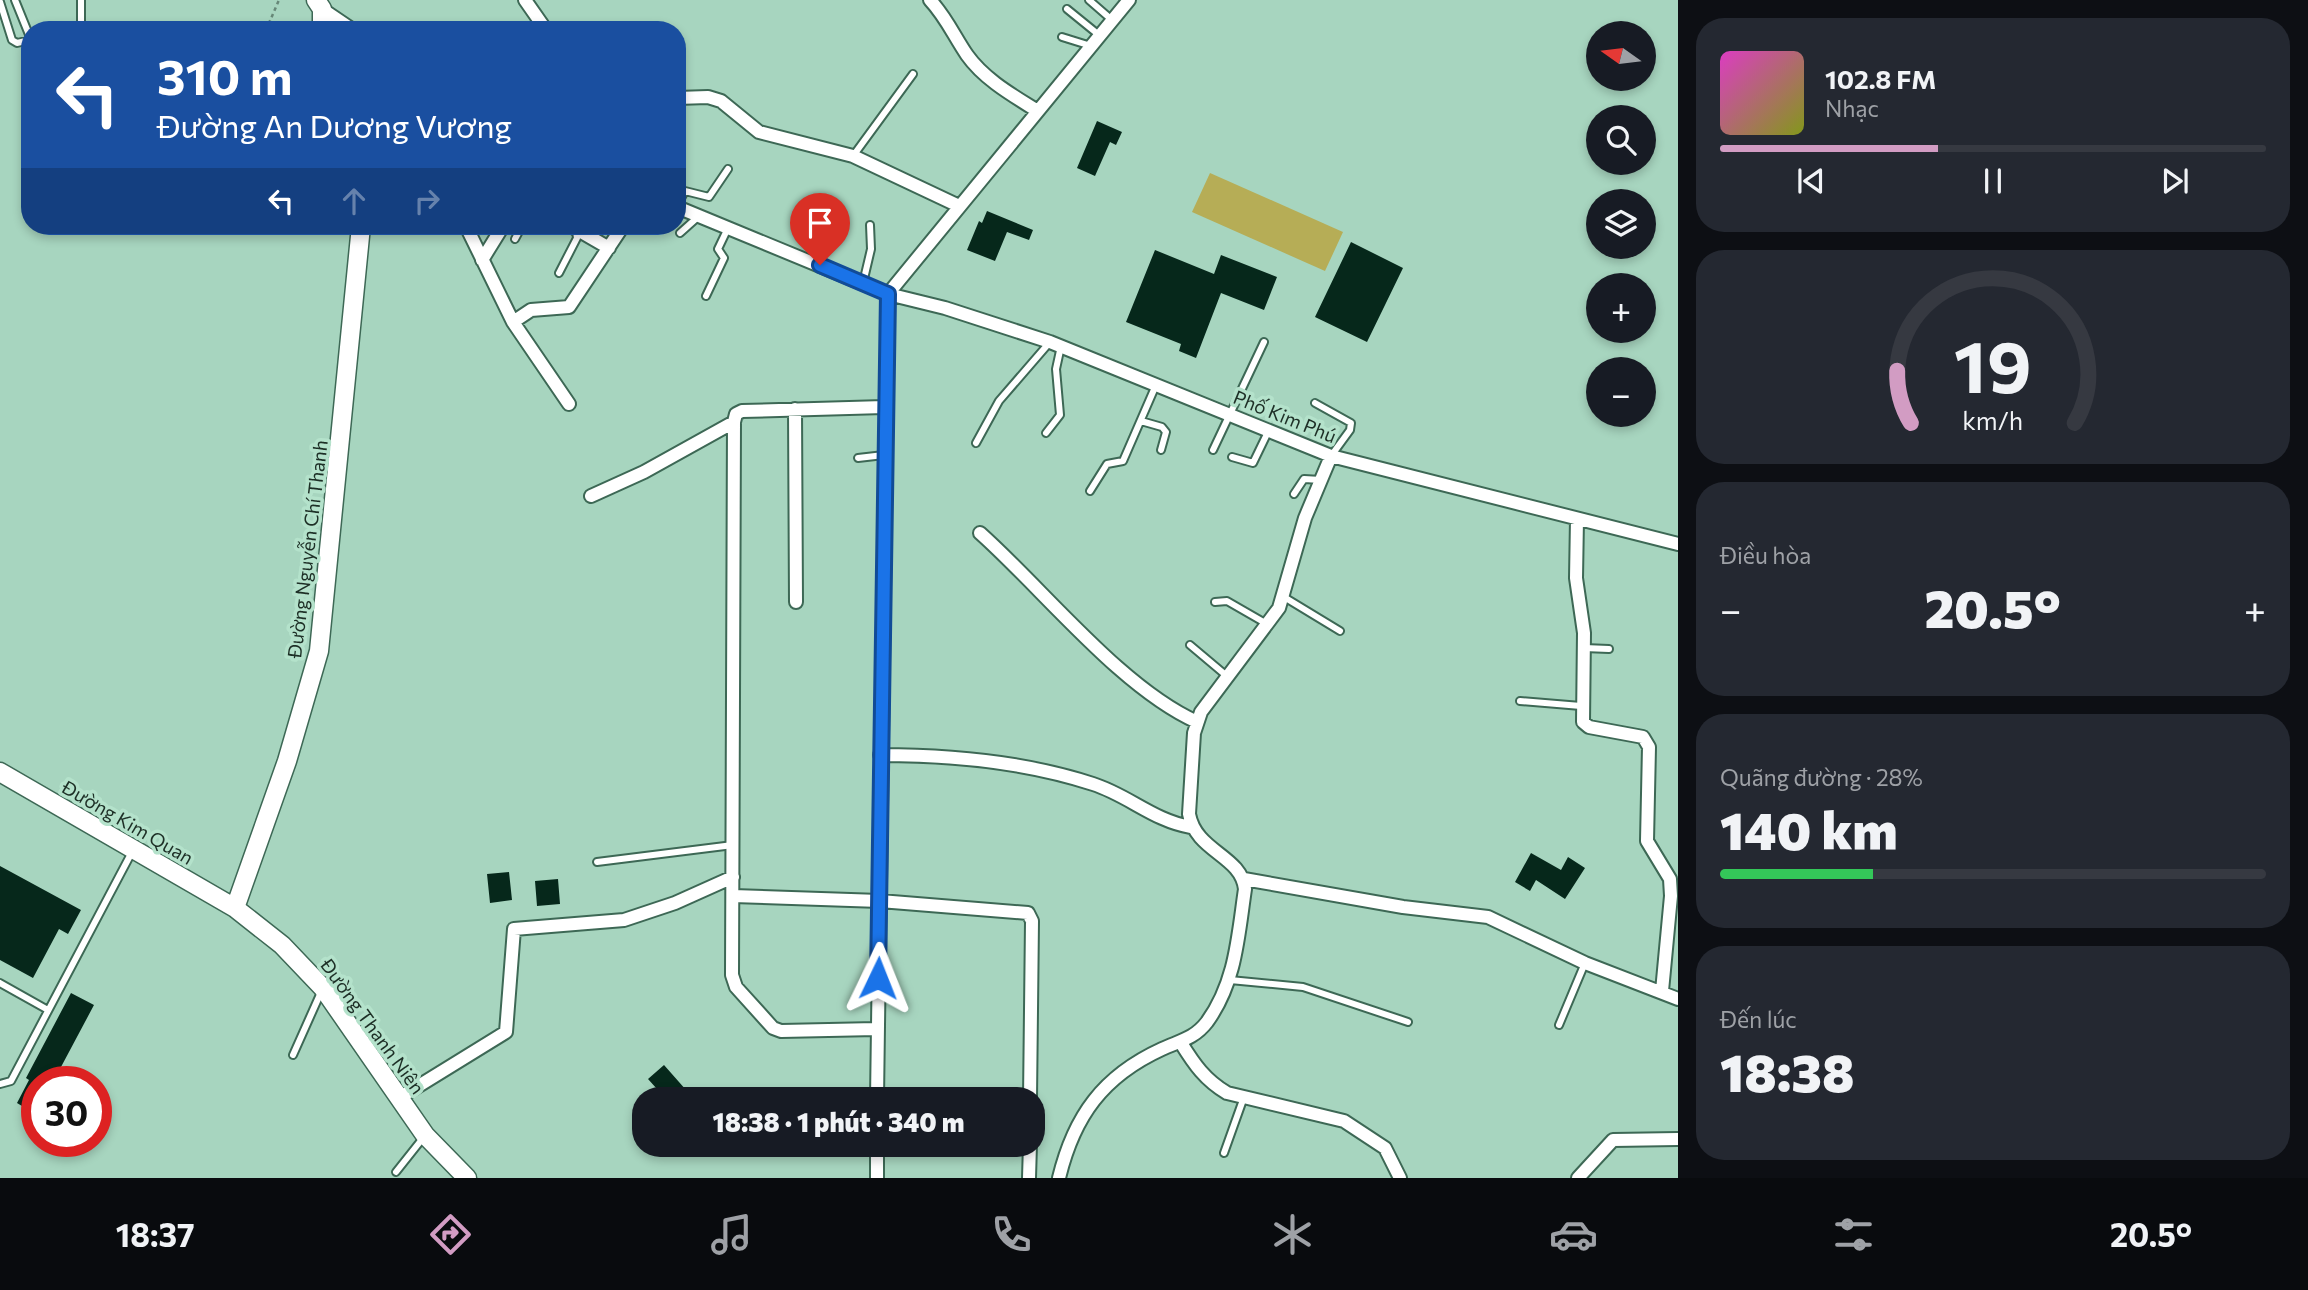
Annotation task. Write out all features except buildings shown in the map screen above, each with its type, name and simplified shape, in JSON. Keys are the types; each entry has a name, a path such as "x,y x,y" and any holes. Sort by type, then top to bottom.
{"street":[{"path":"525,0 540,21"},
{"path":"930,0 943,14 975,64 1008,92 1036,110"},
{"path":"877,1087 884,407 888,294 1036,110 1129,0"},
{"path":"319,5 341,21"},
{"path":"686,98 708,97 722,100 759,132 853,156 959,206"},
{"name":"Phố Kim Phú","path":"686,210 888,294 945,308 1056,344 1331,456 1678,544"},
{"name":"Đường Nguyễn Chí Thanh","path":"235,908 287,761 319,651 360,235"},
{"path":"470,235 513,322 569,404"},
{"path":"482,260 497,235"},
{"path":"587,235 609,248"},
{"path":"513,322 531,310 569,307 617,235"},
{"path":"876,1030 781,1031 767,1024 736,987 732,975 734,422 737,414 742,411 884,407"},
{"path":"795,410 796,602"},
{"path":"591,495 644,472 734,422"},
{"path":"1059,1178 1065,1152 1091,1101 1117,1077 1162,1048 1181,1043 1206,1023 1230,980 1244,901 1244,879 1239,871 1198,838 1191,827 1189,814 1197,722 1284,597 1305,519 1331,456"},
{"path":"1577,519 1575,567 1584,648 1581,706 1583,722 1588,727 1643,737 1648,741 1647,841 1670,879 1671,897 1662,991"},
{"path":"980,533 1118,667 1171,710 1197,722"},
{"path":"880,755 952,756 1059,775 1116,792 1154,816 1191,827"},
{"name":"Đường Kim Quan","path":"0,772 235,908"},
{"path":"399,1098 506,1032 516,928 624,920 675,903 733,877"},
{"path":"1244,879 1410,908 1488,917 1585,963 1678,999"},
{"path":"733,896 880,901 1028,912 1032,921 1030,1087"},
{"name":"Đường Thanh Niên","path":"235,908 282,945 323,988 425,1135 467,1178"},
{"path":"1181,1043 1211,1083 1227,1093 1344,1121 1385,1149 1400,1178"},
{"path":"1578,1178 1613,1140 1678,1139"},
{"path":"877,1157 877,1178"},
{"path":"1029,1178 1030,1157"}],"lane":[{"path":"15,0 23,21"},
{"path":"81,0 81,21"},
{"path":"1089,0 1112,20"},
{"path":"0,2 12,40 21,42"},
{"path":"1067,9 1099,35"},
{"path":"1062,37 1091,46"},
{"path":"853,156 913,74"},
{"path":"686,191 709,197 729,169"},
{"path":"686,228 699,216"},
{"path":"863,283 871,249 870,225"},
{"path":"706,296 724,258 719,248 728,228"},
{"path":"515,239 517,235"},
{"path":"559,273 577,238 576,235"},
{"path":"1213,450 1264,342"},
{"path":"1046,433 1060,415 1056,344"},
{"path":"976,443 999,401 1056,344"},
{"path":"1090,491 1107,464 1123,461 1156,385"},
{"path":"1315,403 1351,423 1350,430 1331,456"},
{"path":"1141,421 1162,427 1166,432 1161,450"},
{"path":"1232,457 1253,463 1268,432"},
{"path":"858,458 884,455"},
{"path":"1294,494 1304,479 1321,480"},
{"path":"1284,597 1340,631"},
{"path":"1215,602 1227,601 1267,624"},
{"path":"1190,645 1228,677"},
{"path":"1584,648 1609,649"},
{"path":"1520,701 1581,706"},
{"path":"597,862 733,845"},
{"path":"0,1084 11,1082 133,850"},
{"path":"1559,1025 1585,963"},
{"path":"1230,980 1303,987 1408,1023"},
{"path":"0,983 48,1010"},
{"path":"293,1055 323,988"},
{"path":"1224,1153 1244,1097"},
{"path":"396,1172 425,1135"}],"path":[{"path":"270,21 279,0"}],"shaded area":[{"path":"1210,173 1343,232 1325,271 1192,212"}],"route":[{"path":"820,265 888,294 884,407 878,978"}]}
